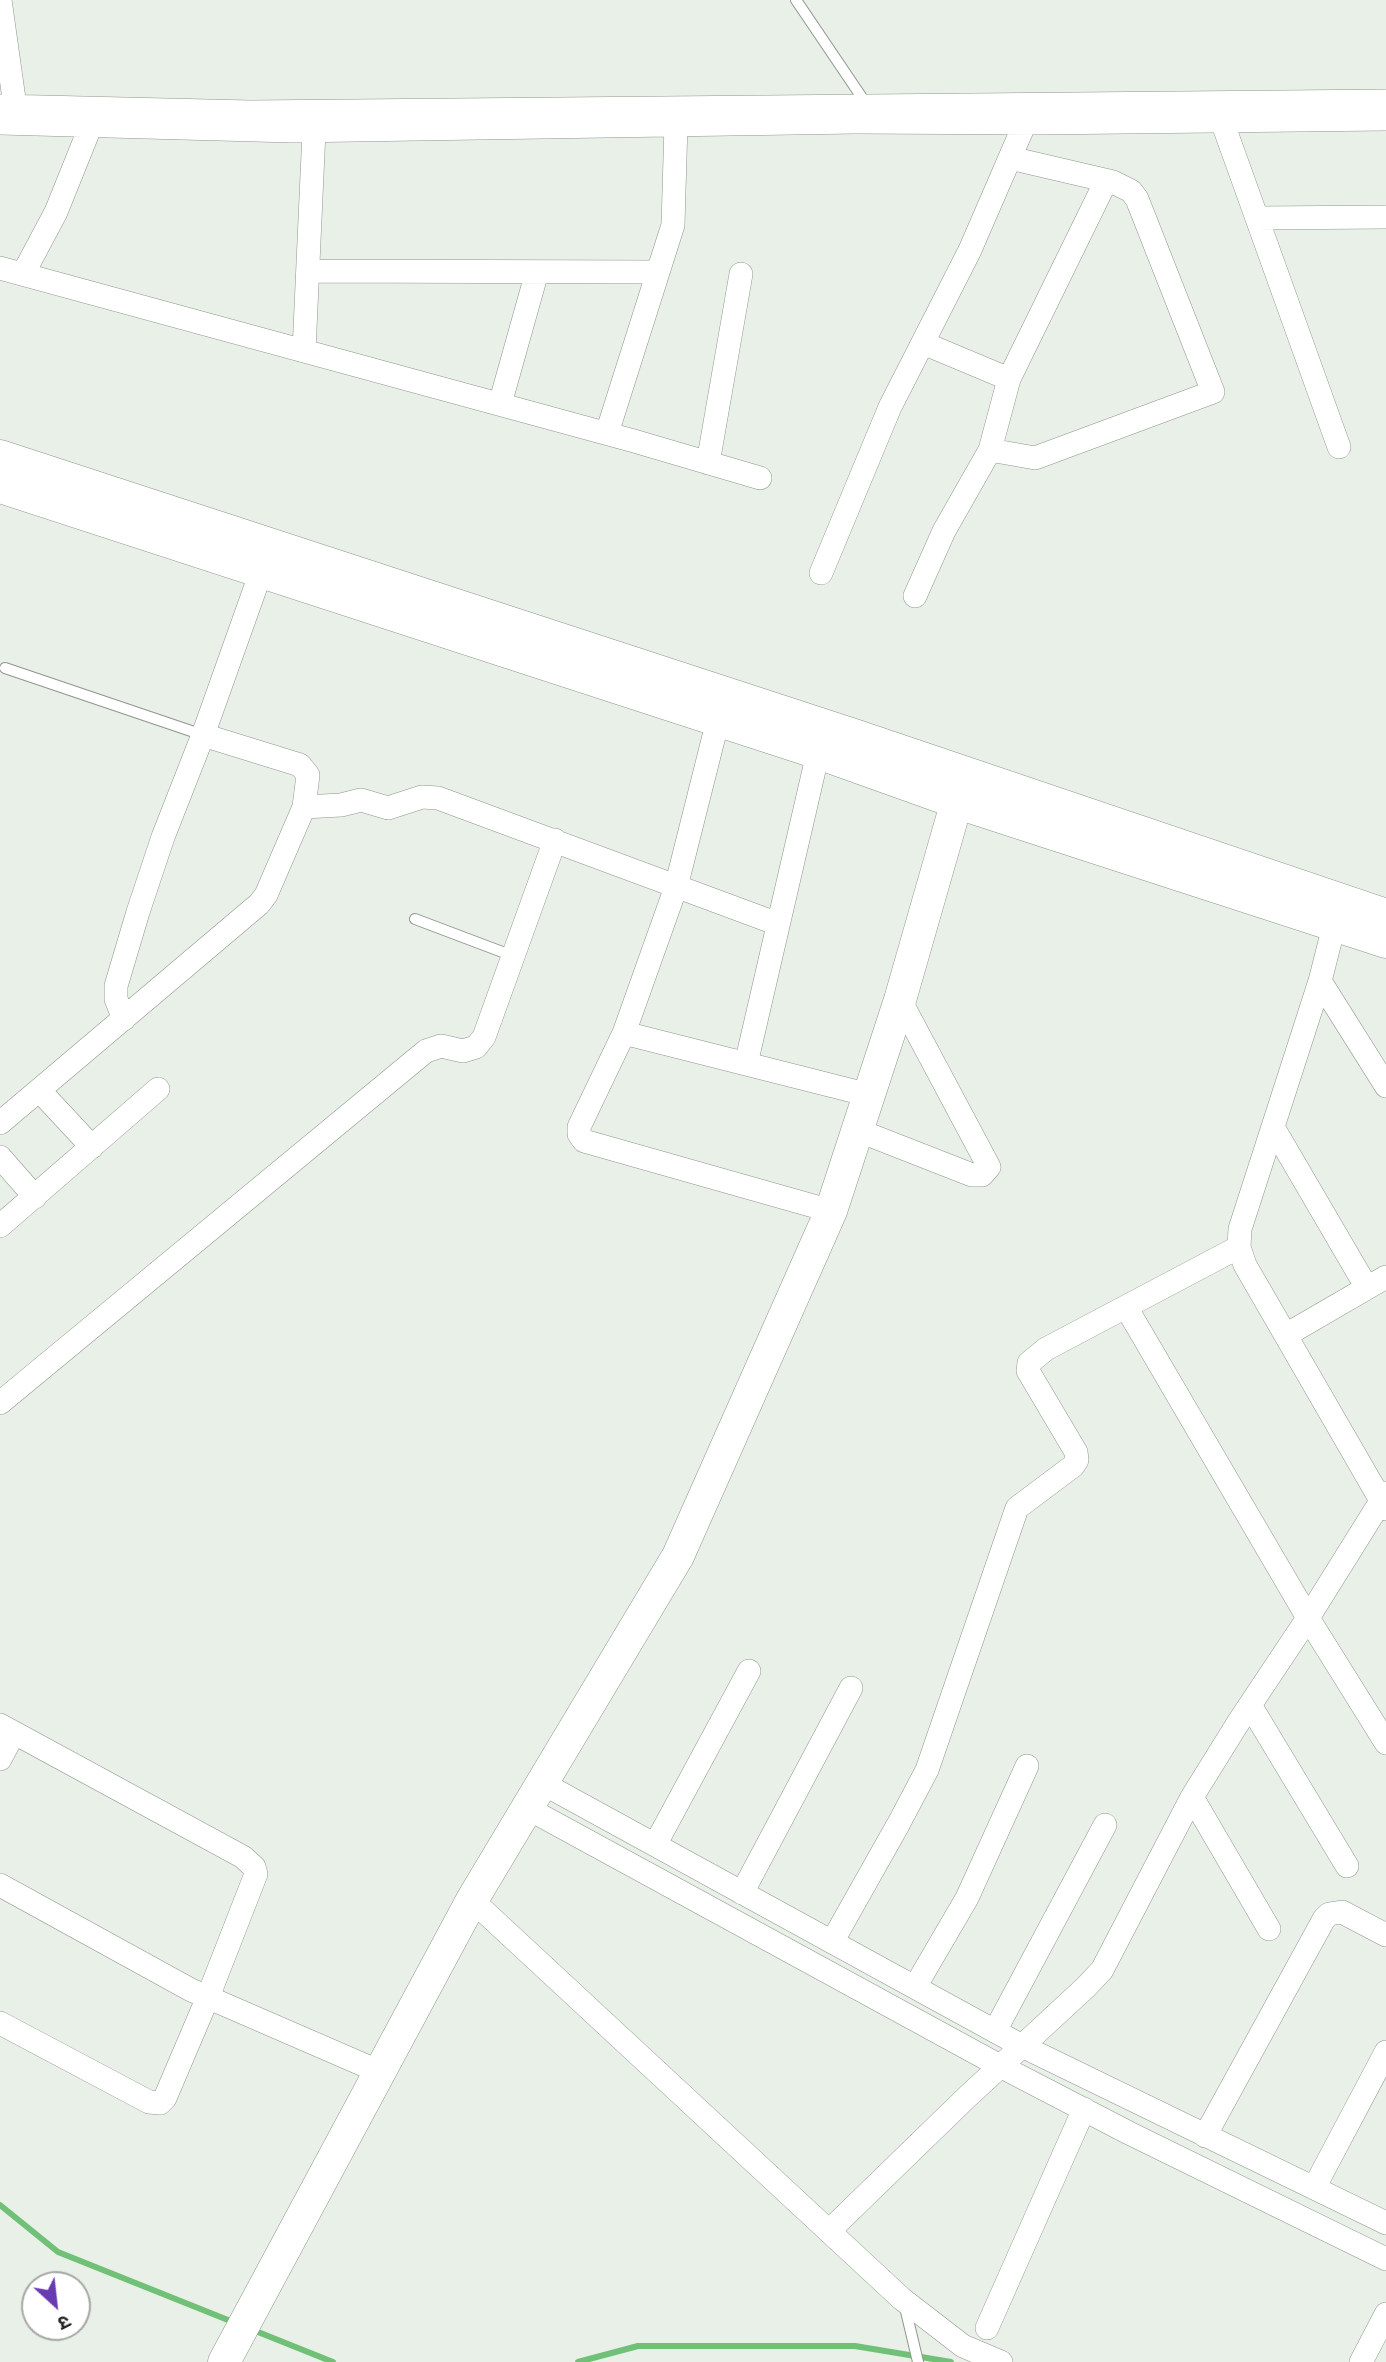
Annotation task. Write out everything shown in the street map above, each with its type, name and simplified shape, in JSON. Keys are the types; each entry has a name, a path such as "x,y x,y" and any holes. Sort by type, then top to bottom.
{"main road":[{"path":"0,456 965,773 1386,915"},
{"path":"0,487 718,720 958,803 1386,942"},
{"path":"224,2362 480,1886 678,1556 831,1211 900,1000 965,773"}],"street":[{"path":"0,0 5,112 314,131 676,124 1025,123 1075,113 1386,101"},
{"path":"94,117 250,112 867,105 1222,121 1386,118"},
{"path":"23,274 56,212 94,117"},
{"path":"1222,121 1339,447"},
{"path":"821,573 885,419 970,250 1025,123"},
{"path":"607,433 674,218 676,124"},
{"path":"304,351 314,131"},
{"path":"990,450 1035,458 1213,392 1137,199 1123,186 1010,158"},
{"path":"915,596 951,518 990,450 1009,379 1106,181"},
{"path":"1257,218 1386,217"},
{"path":"0,268 607,433 760,478"},
{"path":"308,271 658,272"},
{"path":"500,404 537,272"},
{"path":"708,463 741,274"},
{"path":"923,343 1009,379"},
{"path":"124,1018 116,999 116,986 163,837 203,735 261,572"},
{"path":"718,720 676,887 624,1033 579,1127 579,1134 584,1141 831,1211"},
{"path":"0,1123 264,899 304,807 308,775 300,765 203,735"},
{"path":"746,1063 818,753"},
{"path":"304,807 341,805 361,800 377,807 388,808 413,798 430,796 778,924"},
{"path":"0,1403 426,1051 441,1046 468,1051 476,1047 484,1037 555,840"},
{"path":"829,2231 1102,1970 1192,1797 1384,1501 1245,1265 1239,1247 1240,1229 1320,981 1334,926"},
{"path":"1320,981 1386,1086"},
{"path":"858,1130 972,1175 982,1175 989,1167 900,1000"},
{"path":"624,1033 869,1096"},
{"path":"0,1226 158,1089"},
{"path":"39,1090 92,1147"},
{"path":"1273,1127 1377,1283 1286,1335"},
{"path":"0,1157 35,1197"},
{"path":"832,1942 927,1770 1017,1508 1073,1466 1077,1460 1076,1452 1028,1371 1029,1363 1046,1349 1239,1247"},
{"path":"1126,1307 1308,1618 1386,1744"},
{"path":"654,1845 749,1671"},
{"path":"742,1893 851,1688"},
{"path":"1250,1705 1347,1866"},
{"path":"0,1759 7,1729 243,1857 254,1867 256,1874 165,2098 155,2103 0,2023"},
{"path":"915,1987 967,1898 1027,1766"},
{"path":"534,1795 654,1845 1022,2046 1377,2218 1353,2243"},
{"path":"534,1795 764,1938 1000,2066 1386,2259"},
{"path":"1192,1797 1269,1929"},
{"path":"995,2031 1105,1825"},
{"path":"0,1885 208,1997 380,2072"},
{"path":"480,1886 829,2231 902,2299 963,2346 1001,2362"},
{"path":"764,1938 779,1912"},
{"path":"1205,2136 1329,1913 1342,1912 1386,1935"},
{"path":"1314,2188 1386,2052"},
{"path":"987,2328 1084,2109"},
{"path":"1243,2189 1255,2160"},
{"path":"1361,2362 1386,2314"}],"lane":[{"path":"796,0 867,105"},
{"path":"5,668 203,735"},
{"path":"415,919 513,956"},
{"path":"902,2299 918,2362"}],"waterway":[{"path":"0,2205 58,2252 233,2322"},
{"path":"253,2330 333,2362"},
{"path":"578,2362 638,2346 855,2346 951,2362"}]}
